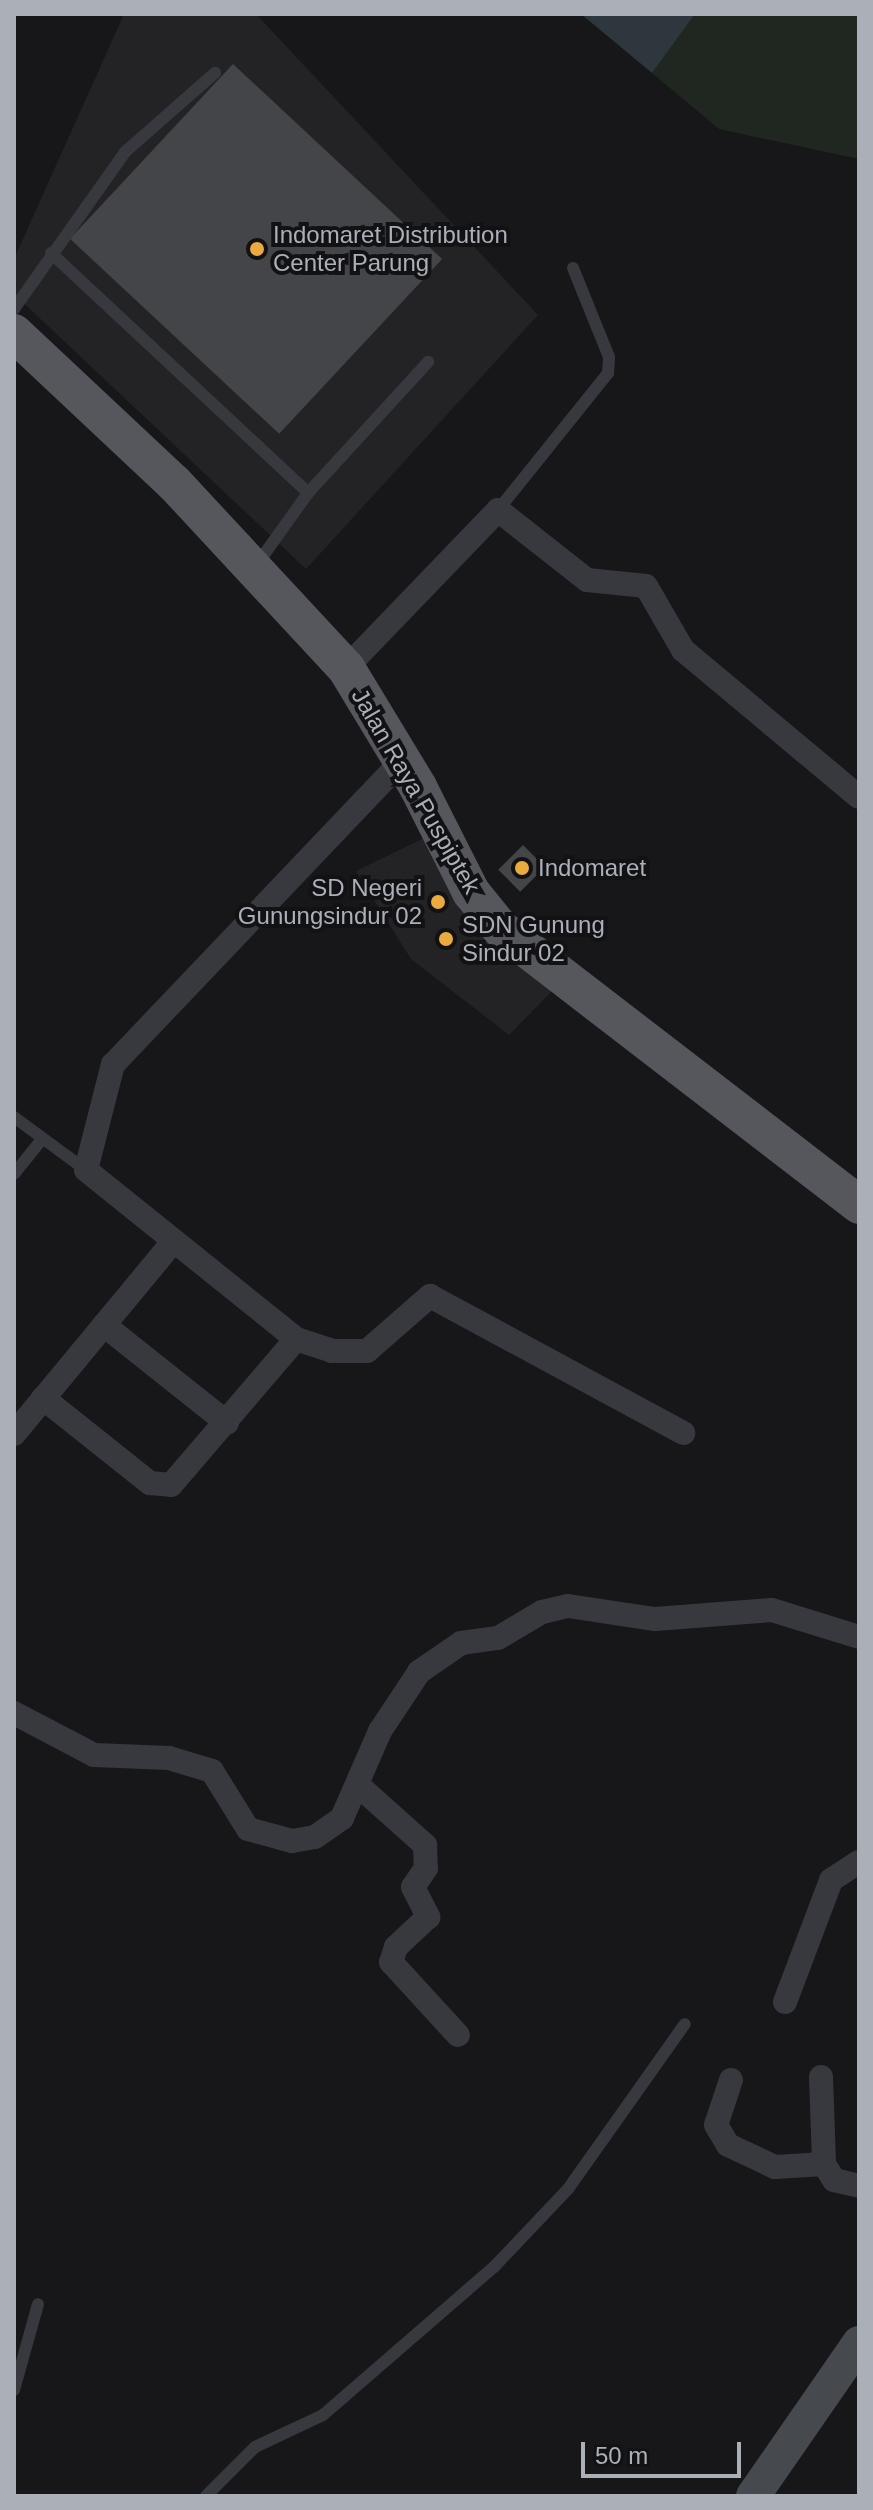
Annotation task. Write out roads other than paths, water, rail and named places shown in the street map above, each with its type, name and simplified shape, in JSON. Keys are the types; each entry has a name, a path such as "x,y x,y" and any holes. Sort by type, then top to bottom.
{"main road":[{"name":"Jalan Raya Puspiptek","path":"14,333 255,566 346,668 402,761 471,892 501,929 859,1205"},
{"path":"753,2496 859,2343"}],"street":[{"path":"346,668 498,510 587,580 646,586 683,650 859,797"},
{"path":"402,761 113,1064 86,1170 296,1339 332,1351 367,1351 430,1296 683,1433"},
{"path":"14,1434 173,1242"},
{"path":"104,1325 227,1423"},
{"path":"43,1398 162,1487 182,1478 296,1339"},
{"path":"14,1713 94,1755 169,1758 212,1771 238,1818 265,1837 292,1841 330,1829 359,1786 380,1731 419,1672 461,1643 498,1638 542,1612 568,1606 655,1619 772,1610 859,1637"},
{"path":"359,1786 425,1845 426,1868 413,1887 428,1917 396,1947 391,1962 458,2035"},
{"path":"785,2002 831,1880 859,1862"},
{"path":"821,2077 824,2164 834,2180 859,2186"},
{"path":"731,2080 716,2125 728,2145 775,2167 824,2164"}],"lane":[{"path":"14,309 125,152 215,73"},
{"path":"51,253 308,493"},
{"path":"498,510 608,373 609,357 573,268"},
{"path":"255,566 308,493 428,362"},
{"path":"14,1117 86,1170"},
{"path":"14,1174 42,1139"},
{"path":"206,2496 255,2447 323,2415 494,2267 568,2189 685,2024"},
{"path":"14,2390 38,2304"}],"place":[{"name":"Indomaret Distribution Center Parung","path":"257,249"},
{"name":"Indomaret","path":"522,868"},
{"name":"SD Negeri Gunungsindur 02","path":"438,902"},
{"name":"SDN Gunung Sindur 02","path":"446,939"}]}
